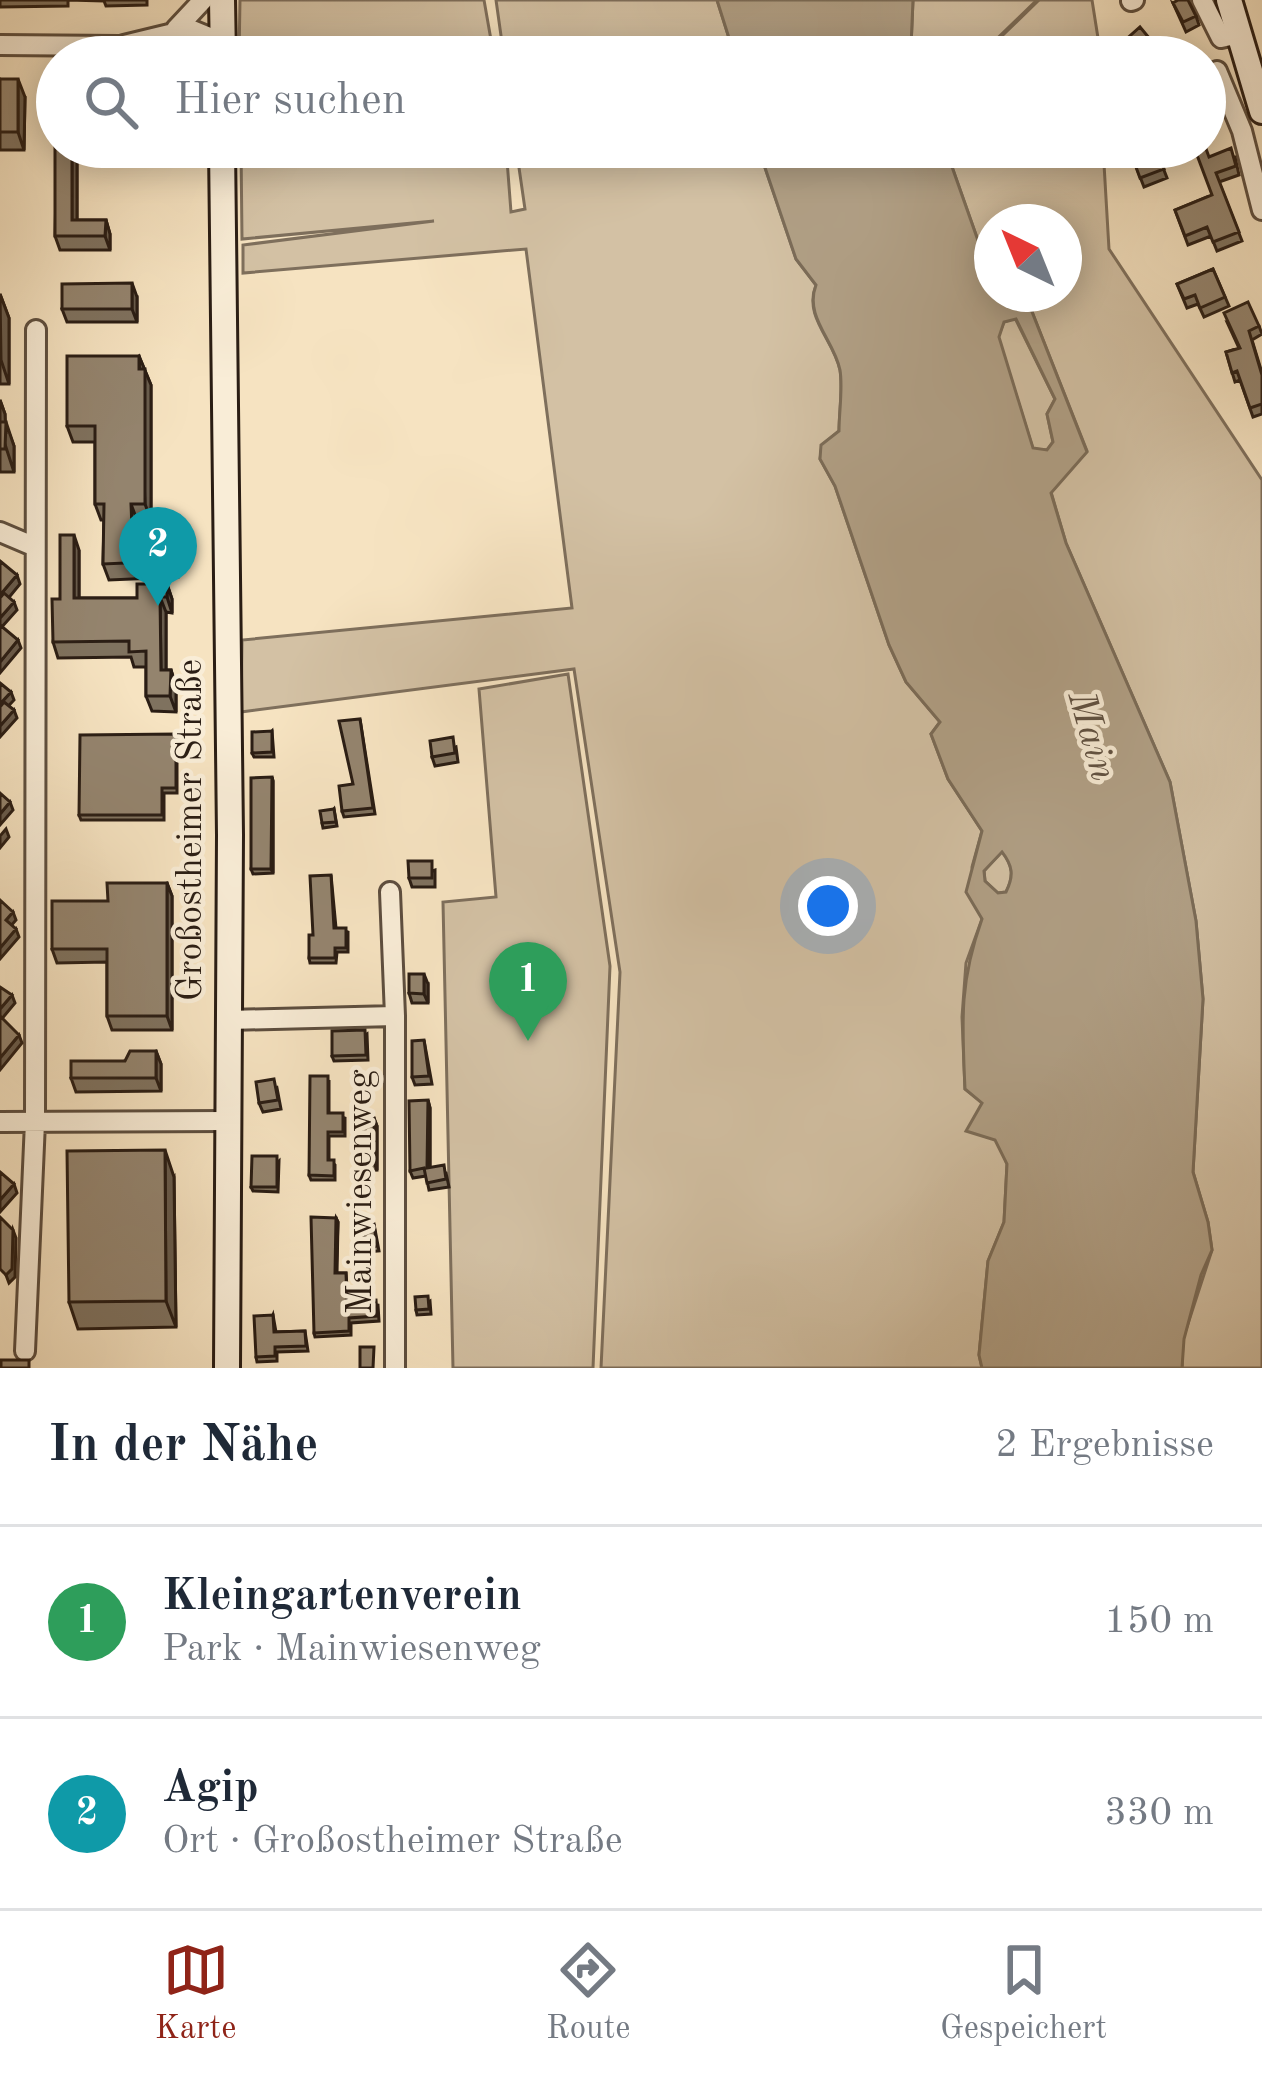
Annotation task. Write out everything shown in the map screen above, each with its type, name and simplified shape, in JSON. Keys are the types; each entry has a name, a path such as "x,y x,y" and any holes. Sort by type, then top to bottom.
{"main road":[{"path":"222,0 223,36"},
{"path":"1229,0 1262,111"},
{"name":"Großostheimer Straße","path":"222,168 227,1368"}],"street":[{"path":"176,29 202,0"},
{"path":"1202,0 1220,36"},
{"path":"153,36 176,29 202,31 207,36"},
{"path":"1226,37 1239,34"},
{"path":"0,45 36,45"},
{"path":"1226,94 1242,131 1262,210"},
{"path":"25,1351 35,1122 36,329"},
{"path":"0,532 33,547"},
{"name":"Mainwiesenweg","path":"390,892 395,1016 395,1368"},
{"name":"Mainwiesenweg","path":"229,1020 395,1016"},
{"path":"0,1122 227,1121"}],"shaded area":[{"path":"240,0 484,0 490,36 239,36"},
{"path":"496,0 717,0 728,36 501,36"},
{"path":"913,0 1092,0 1098,36 911,36"},
{"path":"241,168 508,168 511,212 525,209 519,168 765,168 796,259 816,285 813,308 840,370 839,431 822,445 820,459 835,486 889,645 906,682 940,722 931,734 948,779 982,831 972,867 982,919 966,963 962,1017 965,1089 983,1103 1007,1164 1004,1222 988,1261 979,1355 982,1368 601,1368 620,972 574,669 241,712 242,640 572,608 526,249 243,273 243,245 434,221 242,239"},
{"path":"952,168 1104,168 1109,249 1262,480 1262,1368 1182,1368 1183,1339 1212,1250 1193,1172 1203,999 1196,921 1170,782 1066,543 1051,492 1087,451 1032,312 1082,312 1082,204 974,204 974,229"},
{"path":"1015,318 1055,399 1047,414 1053,442 1047,450 1033,449 998,337 1004,322"},
{"path":"568,674 610,966 593,1368 453,1368 443,902 496,897 479,689"},
{"path":"1002,851 1011,876 1006,892 998,893 985,881 984,871"}],"water":[{"path":"717,0 913,0 911,36 728,36"},
{"name":"Main","path":"765,168 952,168 974,229 974,312 1032,312 1087,452 1051,493 1066,543 1170,782 1196,921 1203,999 1193,1172 1212,1250 1184,1339 1182,1368 982,1368 979,1355 988,1261 1004,1222 1007,1164 995,1140 966,1131 982,1103 965,1089 963,1023 969,963 982,919 966,892 982,831 948,779 931,734 940,722 906,682 889,645 835,486 820,459 821,445 839,431 841,392 837,359 817,318 816,285 796,259","holes":["1016,319 1055,399 1047,414 1053,442 1047,450 1033,448 999,337 1004,322","1002,852 1011,876 1006,892 998,893 985,881 984,871"]}],"building":[{"path":"1188,0 1196,16 1183,22 1173,3"},
{"path":"0,79 18,79 18,132 0,132"},
{"path":"1231,148 1236,166 1216,173 1239,232 1213,242 1207,227 1185,236 1175,210 1212,195 1202,168 1226,168 1226,150"},
{"path":"55,168 72,168 72,220 106,220 105,236 55,236"},
{"path":"1136,168 1164,169 1140,178"},
{"path":"1213,269 1225,297 1200,308 1195,295 1184,299 1177,284"},
{"path":"132,283 132,309 62,309 62,284"},
{"path":"1248,302 1259,326 1249,331 1262,375 1262,404 1250,408 1226,352 1240,348 1224,313"},
{"path":"67,356 139,356 139,369 145,369 145,504 131,504 132,528 172,529 172,561 103,564 104,504 95,504 95,426 67,426"},
{"path":"0,422 6,422 5,449 0,449"},
{"path":"60,535 74,535 74,598 137,598 137,584 167,584 167,597 160,597 161,670 171,670 170,696 146,696 146,651 129,652 129,641 53,642 52,599 60,599"},
{"path":"0,561 17,575 0,595"},
{"path":"4,593 14,602 0,618 0,598"},
{"path":"0,625 18,640 0,662"},
{"path":"0,683 11,692 0,704"},
{"path":"4,702 14,710 0,726 0,707"},
{"path":"360,719 373,808 342,811 339,786 353,784 339,721"},
{"path":"272,731 272,752 252,753 252,732"},
{"path":"176,734 176,788 162,788 162,815 79,815 80,735"},
{"path":"453,737 455,753 432,757 430,741"},
{"path":"272,777 271,869 251,869 251,778"},
{"path":"0,793 10,802 0,814"},
{"path":"334,809 336,822 322,823 320,811"},
{"path":"408,861 432,861 432,878 409,878"},
{"path":"331,875 334,928 346,928 346,948 335,948 335,958 309,958 309,935 313,935 310,876"},
{"path":"107,883 167,883 167,1016 107,1016 107,949 52,949 52,901 108,901"},
{"path":"0,900 13,912 6,920 16,929 0,948"},
{"path":"409,974 424,974 424,994 409,993"},
{"path":"0,987 12,995 0,1009"},
{"path":"0,1016 19,1035 0,1058"},
{"path":"365,1030 366,1055 332,1056 332,1031"},
{"path":"424,1040 429,1076 412,1077 412,1041"},
{"path":"130,1051 156,1051 156,1078 71,1078 71,1061 125,1061"},
{"path":"310,1076 328,1076 328,1113 343,1113 343,1132 328,1132 328,1160 334,1160 334,1176 309,1175"},
{"path":"274,1079 278,1100 259,1103 256,1082"},
{"path":"428,1100 427,1168 444,1165 446,1179 427,1183 424,1168 410,1171 409,1101"},
{"path":"361,1118 374,1118 374,1163 361,1163"},
{"path":"165,1150 166,1301 69,1302 67,1151"},
{"path":"252,1156 277,1156 277,1187 251,1187"},
{"path":"0,1172 14,1184 0,1200"},
{"path":"0,1217 13,1230 12,1269 6,1275 0,1269"},
{"path":"311,1217 336,1218 335,1273 346,1273 347,1302 376,1300 377,1316 349,1318 349,1331 314,1333"},
{"path":"374,1224 377,1246 366,1248 362,1226"},
{"path":"428,1296 429,1309 416,1310 415,1297"},
{"path":"273,1315 274,1332 305,1331 306,1346 275,1347 275,1356 256,1357 254,1316"},
{"path":"360,1347 374,1347 373,1368 360,1368"},
{"path":"1,1360 29,1360 29,1368 1,1368"}],"waterway":[{"path":"1001,36 1038,0"}],"place":[{"name":"Agip","path":"158,606"},
{"name":"Kleingartenverein","path":"528,1041"}]}
